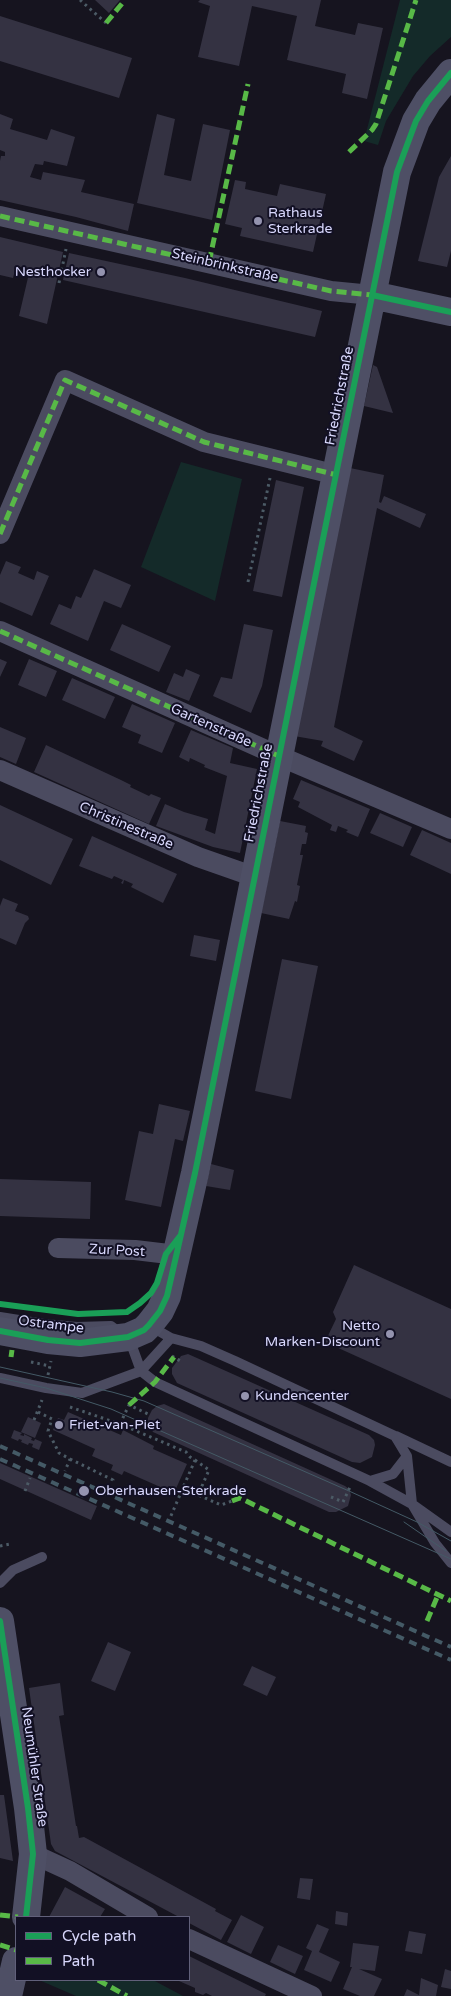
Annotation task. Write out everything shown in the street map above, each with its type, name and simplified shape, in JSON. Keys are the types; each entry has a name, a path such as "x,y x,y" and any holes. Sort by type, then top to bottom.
{"main road":[{"name":"Friedrichstraße","path":"149,1334 167,1296 177,1255 337,475 397,172 408,140 428,101 451,73"},
{"name":"Steinbrinkstraße","path":"372,295 451,312"},
{"name":"Ostrampe","path":"0,1331 48,1340 80,1343 149,1334"},
{"name":"Neumühler Straße","path":"0,1621 28,1808 33,1854 26,1916"},
{"path":"8,1996 15,1965"}],"street":[{"name":"Steinbrinkstraße","path":"0,216 331,291 372,295"},
{"path":"0,534 65,380 204,442 337,475"},
{"name":"Gartenstraße","path":"0,630 279,756 451,829"},
{"name":"Christinestraße","path":"0,770 198,857 255,877"},
{"name":"Zur Post","path":"58,1248 135,1250 177,1255"},
{"path":"33,1854 70,1871 146,1916"},
{"path":"190,1939 312,1996"}],"lane":[{"path":"0,1317 77,1327 111,1326 200,1346 451,1462"},
{"path":"141,1370 149,1334"},
{"path":"141,1370 149,1334"},
{"path":"0,1378 46,1388 82,1393 141,1370"},
{"path":"141,1370 155,1382 370,1481 412,1504 451,1532"},
{"path":"395,1436 407,1456 412,1504 435,1543 451,1563"},
{"path":"370,1481 393,1474 407,1456"},
{"path":"0,1582 13,1570 42,1557"}],"path":[{"path":"80,0 106,23"},
{"path":"59,282 69,232"},
{"path":"248,582 274,459"},
{"path":"43,1399 51,1401"},
{"path":"120,1424 129,1405 150,1415"},
{"path":"68,1406 120,1424 186,1452 190,1458 209,1470 198,1495"},
{"path":"38,1412 52,1420 48,1432 59,1454 113,1480 112,1483"},
{"path":"65,1471 70,1459"},
{"path":"170,1518 195,1460"},
{"path":"331,1497 344,1502 356,1474"},
{"path":"25,1491 30,1478"},
{"path":"182,1490 221,1505 232,1502"},
{"path":"0,1546 10,1544"}],"green space":[{"path":"400,0 451,0 451,37 430,56 413,76 386,121 378,145 364,141"},
{"path":"181,462 242,479 215,601 141,567"},
{"path":"41,1981 155,1981 183,1996 76,1996"}],"building":[{"path":"95,0 120,0 109,13"},
{"path":"200,0 321,0 315,26 355,35 358,23 383,28 367,99 342,93 346,74 287,60 297,16 252,6 239,66 198,57 210,6 198,2"},
{"path":"0,16 132,58 119,98 0,61"},
{"path":"0,114 13,119 10,129 47,140 51,129 75,137 67,166 44,161 43,165 35,164 30,177 41,180 43,172 85,180 81,192 134,204 128,231 0,200 0,161 1,156 5,156 5,152 0,150"},
{"path":"157,114 175,119 164,175 191,181 203,124 230,130 212,220 137,203"},
{"path":"451,156 451,251 447,267 418,261 439,177"},
{"path":"235,180 246,182 245,189 277,196 280,184 326,194 313,252 240,236 242,228 225,224"},
{"path":"0,237 63,252 47,324 19,316 30,269 16,266 13,278 0,275"},
{"path":"69,253 185,278 322,311 315,337 63,280"},
{"path":"373,365 377,367 393,413 364,406"},
{"path":"350,468 384,475 379,502 381,503 384,496 426,514 420,528 377,508 334,727 363,741 354,761 321,746 323,741 294,736"},
{"path":"276,480 304,487 282,597 253,591"},
{"path":"6,561 21,567 18,573 34,580 37,571 49,576 32,616 0,602 0,575"},
{"path":"94,569 131,585 121,608 104,601 88,641 50,624 59,604 71,609 76,596 81,598"},
{"path":"122,624 171,646 159,672 110,650"},
{"path":"244,624 273,630 262,686 251,713 213,696 221,677 232,679"},
{"path":"0,659 7,662 0,677"},
{"path":"29,659 57,671 46,697 18,685"},
{"path":"186,669 200,675 189,701 166,692 174,673 183,677"},
{"path":"72,678 115,697 105,719 62,700"},
{"path":"132,704 175,723 162,753 138,743 141,735 122,727"},
{"path":"0,727 26,738 16,764 0,757"},
{"path":"191,730 233,748 230,763 257,769 240,853 213,847 156,826 165,804 208,819 205,830 215,834 227,776 204,767 205,765 190,758 189,762 179,757"},
{"path":"46,745 121,780 131,785 130,787 149,796 151,794 161,798 149,824 34,772"},
{"path":"301,780 370,809 358,837 338,826 336,832 330,830 332,825 298,807 300,802 293,799"},
{"path":"0,805 73,839 51,885 0,860"},
{"path":"380,813 412,827 403,847 370,833"},
{"path":"280,821 306,826 305,832 308,833 306,844 302,844 300,855 303,855 297,885 300,886 297,902 295,901 289,919 261,913"},
{"path":"422,830 451,843 451,874 410,855"},
{"path":"92,836 177,874 163,903 131,887 133,884 124,880 123,884 121,883 123,880 114,876 112,879 79,866"},
{"path":"3,898 18,904 15,911 28,916 29,919 25,923 16,945 0,938 0,906"},
{"path":"194,935 220,940 216,961 190,956"},
{"path":"282,959 318,966 291,1099 255,1091"},
{"path":"159,1104 190,1111 183,1141 175,1139 161,1207 125,1200 139,1131 153,1134"},
{"path":"211,1164 234,1170 230,1190 206,1186"},
{"path":"0,1179 91,1182 90,1219 0,1216"},
{"name":"Netto Marken-Discount","path":"354,1265 451,1309 451,1399 325,1342 336,1319 333,1312"},
{"path":"188,1354 369,1435 374,1440 375,1445 372,1457 360,1463 352,1462 177,1383 172,1374 172,1368 181,1356"},
{"path":"164,1404 345,1486 349,1489 351,1495 348,1506 336,1512 329,1512 153,1432 148,1424 148,1418 152,1410"},
{"path":"68,1412 121,1435 123,1430 154,1446 153,1449 187,1464 174,1493 124,1471 122,1475 111,1470 113,1465 92,1456 95,1449 53,1430 58,1418 64,1420"},
{"path":"28,1417 41,1423 35,1438 21,1432"},
{"path":"14,1430 22,1433 20,1435 24,1436 24,1434 32,1438 31,1440 34,1441 35,1439 42,1442 39,1450 32,1447 33,1444 29,1443 28,1445 21,1442 22,1440 19,1439 18,1441 11,1438"},
{"path":"0,1463 97,1506 91,1520 0,1479"},
{"path":"108,1642 131,1652 115,1691 91,1681"},
{"path":"252,1666 276,1677 267,1696 243,1685"},
{"path":"60,1683 64,1715 59,1716 79,1838 84,1837 216,1909 215,1911 232,1920 221,1940 190,1924 190,1916 177,1916 55,1851 51,1844 29,1688"},
{"path":"0,1795 4,1795 13,1861 0,1858"},
{"path":"300,1878 313,1879 310,1900 297,1898"},
{"path":"65,1887 105,1909 101,1916 50,1916"},
{"path":"336,1911 348,1913 347,1926 335,1924"},
{"path":"241,1915 264,1927 251,1954 227,1942"},
{"path":"317,1924 329,1929 319,1952 340,1962 331,1982 304,1970 312,1951 306,1948"},
{"path":"409,1931 426,1934 422,1954 405,1951"},
{"path":"353,1943 379,1946 375,1971 359,1969 382,1979 374,1996 360,1996 343,1989 352,1967 350,1967"},
{"path":"278,1945 303,1956 295,1974 270,1962"},
{"path":"190,1956 266,1994 265,1996 212,1996 206,1993 203,1995 195,1992 195,1988 179,1981 190,1981"},
{"path":"445,1969 451,1971 451,1989 441,1987"},
{"path":"421,1978 438,1985 436,1996 404,1996 407,1989 419,1995"}],"tram line":[{"path":"0,1367 144,1401 417,1522 451,1541"},
{"path":"0,1378 46,1388 111,1409 451,1559"},
{"path":"404,1522 446,1551"}],"railway":[{"path":"0,1446 451,1647"},
{"path":"0,1459 451,1660"}],"marked path":[{"path":"106,23 125,0"},
{"path":"349,152 376,124 416,0"},
{"path":"209,262 248,84"},
{"path":"0,216 331,291 372,295"},
{"path":"0,534 65,380 204,442 337,475"},
{"path":"0,631 279,756"},
{"path":"11,1357 12,1350"},
{"path":"129,1405 155,1382 174,1357"},
{"path":"232,1501 240,1498 451,1601"},
{"path":"427,1621 438,1595"},
{"path":"0,1915 15,1917"},
{"path":"0,1945 15,1950"},
{"path":"100,1981 127,1996"}],"cycle path":[{"path":"0,1331 48,1340 80,1343 128,1337 144,1330 149,1325 160,1311 167,1296 195,1173 397,172 416,121 428,101 451,73"},
{"path":"372,295 451,312"},
{"path":"0,1304 78,1314 127,1312 151,1293 157,1283 166,1254 180,1236"},
{"path":"0,1621 28,1808 33,1854 26,1916"}],"place":[{"name":"Rathaus Sterkrade","path":"258,221"},
{"name":"Nesthocker","path":"101,272"},
{"name":"Netto Marken-Discount","path":"390,1334"},
{"name":"Kundencenter","path":"245,1396"},
{"name":"Friet-van-Piet","path":"59,1425"},
{"name":"Oberhausen-Sterkrade","path":"84,1491"}]}
